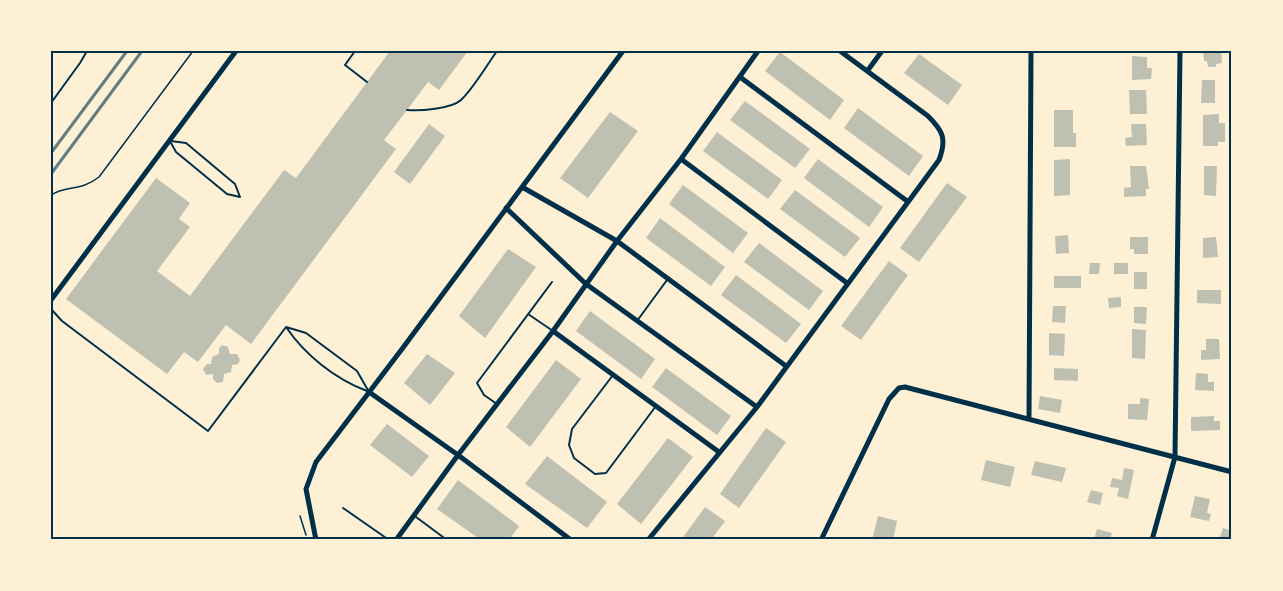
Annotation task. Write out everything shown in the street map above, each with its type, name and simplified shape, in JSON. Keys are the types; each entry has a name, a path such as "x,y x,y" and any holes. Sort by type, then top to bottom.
{"street":[{"path":"51,300 236,51"},
{"path":"315,540 309,510 308,482 316,462 623,51"},
{"path":"648,540 757,407 939,160 943,149 943,138 939,126 840,51"},
{"path":"868,70 882,51"},
{"path":"1029,418 1031,51"},
{"path":"1152,540 1175,457 1180,51"},
{"path":"396,540 553,331 617,241 681,159 740,77 755,52"},
{"path":"740,77 907,201"},
{"path":"681,159 848,283"},
{"path":"522,187 617,241 786,366"},
{"path":"506,208 586,284 757,407"},
{"path":"553,331 719,452"},
{"path":"821,540 889,399 899,388 913,388 1232,472"},
{"path":"369,392 571,540"}],"lane":[{"path":"51,103 87,51"},
{"path":"355,51 345,65 367,82"},
{"path":"406,110 417,111 442,107 460,101 497,51"},
{"path":"169,140 186,143 235,184 240,196 227,194 176,152 169,140"},
{"path":"637,321 668,278"},
{"path":"497,404 484,395 477,383 552,282"},
{"path":"51,309 89,342 208,431 286,327"},
{"path":"528,314 553,331"},
{"path":"286,327 306,333 357,371 369,392"},
{"path":"286,327 299,346 348,384 369,392"},
{"path":"613,375 572,429 569,445 574,458 595,474 606,472 656,406"},
{"path":"343,508 389,540"},
{"path":"414,515 447,540"}],"path":[{"path":"51,195 59,191 83,187 99,177 193,51"},
{"path":"300,516 308,540"}],"building":[{"path":"390,51 468,51 439,90 428,82 384,140 396,149 251,344 226,325 198,362 184,352 167,374 66,299 156,178 190,203 179,219 190,227 157,271 190,296 284,170 296,178"},
{"path":"1203,51 1221,51 1222,63 1216,64 1216,67 1208,67 1207,61 1204,61"},
{"path":"780,52 844,100 830,120 765,71"},
{"path":"919,54 962,85 948,105 904,73"},
{"path":"1132,56 1147,57 1147,68 1152,68 1151,79 1132,80"},
{"path":"1202,80 1215,80 1215,103 1201,103"},
{"path":"1129,90 1146,90 1147,114 1130,114"},
{"path":"745,101 810,149 795,168 730,120"},
{"path":"858,108 923,156 909,176 844,128"},
{"path":"1054,110 1073,110 1073,133 1076,133 1076,147 1054,147"},
{"path":"610,112 638,131 588,198 560,178"},
{"path":"1219,114 1219,123 1225,123 1225,142 1218,142 1218,146 1203,146 1203,115"},
{"path":"429,124 445,136 410,184 394,172"},
{"path":"1131,124 1146,124 1147,145 1126,146 1125,138 1132,137"},
{"path":"717,132 782,180 768,199 703,151"},
{"path":"818,159 883,207 869,227 804,178"},
{"path":"1070,159 1070,195 1054,196 1054,160"},
{"path":"1130,166 1146,166 1149,189 1146,189 1146,196 1124,197 1124,188 1131,187"},
{"path":"1204,166 1217,166 1216,196 1204,195"},
{"path":"947,183 967,197 919,262 900,248"},
{"path":"683,185 748,233 733,253 669,204"},
{"path":"795,190 860,238 845,257 780,209"},
{"path":"660,218 725,267 711,286 646,238"},
{"path":"1068,235 1069,253 1056,254 1055,236"},
{"path":"1130,237 1148,237 1148,254 1134,254 1134,249 1130,249"},
{"path":"1216,237 1218,257 1203,258 1203,238"},
{"path":"759,243 823,291 809,310 744,262"},
{"path":"508,249 536,267 485,338 459,316"},
{"path":"889,261 908,275 861,340 841,326"},
{"path":"1090,263 1100,263 1099,274 1089,274"},
{"path":"1114,263 1128,263 1128,274 1114,274"},
{"path":"1134,272 1147,272 1147,289 1134,289"},
{"path":"736,275 801,324 786,343 721,295"},
{"path":"1054,276 1081,276 1081,288 1054,288"},
{"path":"1197,290 1221,290 1221,304 1197,303"},
{"path":"1121,297 1121,307 1109,308 1108,298"},
{"path":"1053,306 1066,306 1065,323 1052,322"},
{"path":"1134,307 1147,307 1146,324 1134,323"},
{"path":"590,311 655,359 641,379 576,331"},
{"path":"1132,329 1146,330 1145,359 1132,358"},
{"path":"1049,333 1065,334 1064,356 1049,355"},
{"path":"1206,339 1219,339 1220,359 1201,360 1201,350 1206,350"},
{"path":"222,345 228,347 230,354 237,354 240,360 238,364 232,365 231,372 224,374 223,382 217,383 213,379 213,374 206,375 203,369 207,364 211,364 212,357 219,354 219,348"},
{"path":"427,354 455,373 430,405 404,383"},
{"path":"556,360 581,379 530,447 506,427"},
{"path":"666,368 731,416 717,435 652,387"},
{"path":"1054,368 1078,369 1078,381 1054,380"},
{"path":"1196,373 1208,374 1208,382 1214,382 1214,391 1195,390"},
{"path":"1040,396 1062,400 1060,413 1038,409"},
{"path":"1140,398 1149,399 1147,420 1128,419 1128,404 1140,404"},
{"path":"1214,416 1214,421 1220,421 1220,430 1191,431 1191,417"},
{"path":"387,424 429,456 412,477 370,445"},
{"path":"766,428 786,442 739,508 720,494"},
{"path":"668,438 693,457 641,524 617,504"},
{"path":"547,456 607,502 587,528 525,484"},
{"path":"986,460 1015,467 1010,487 981,480"},
{"path":"1035,461 1066,468 1062,482 1031,475"},
{"path":"1124,468 1134,470 1128,499 1117,496 1119,488 1110,487 1112,478 1122,480"},
{"path":"458,480 519,526 509,540 481,540 437,509"},
{"path":"1091,490 1103,493 1100,505 1087,502"},
{"path":"1195,496 1210,499 1207,513 1211,514 1209,521 1190,517"},
{"path":"705,507 725,521 711,540 681,540"},
{"path":"878,516 897,521 893,540 872,540"},
{"path":"1223,528 1232,531 1232,540 1219,540"},
{"path":"1097,529 1112,533 1110,540 1094,540"}],"railway":[{"path":"51,153 127,51"},
{"path":"51,174 142,51"}]}
